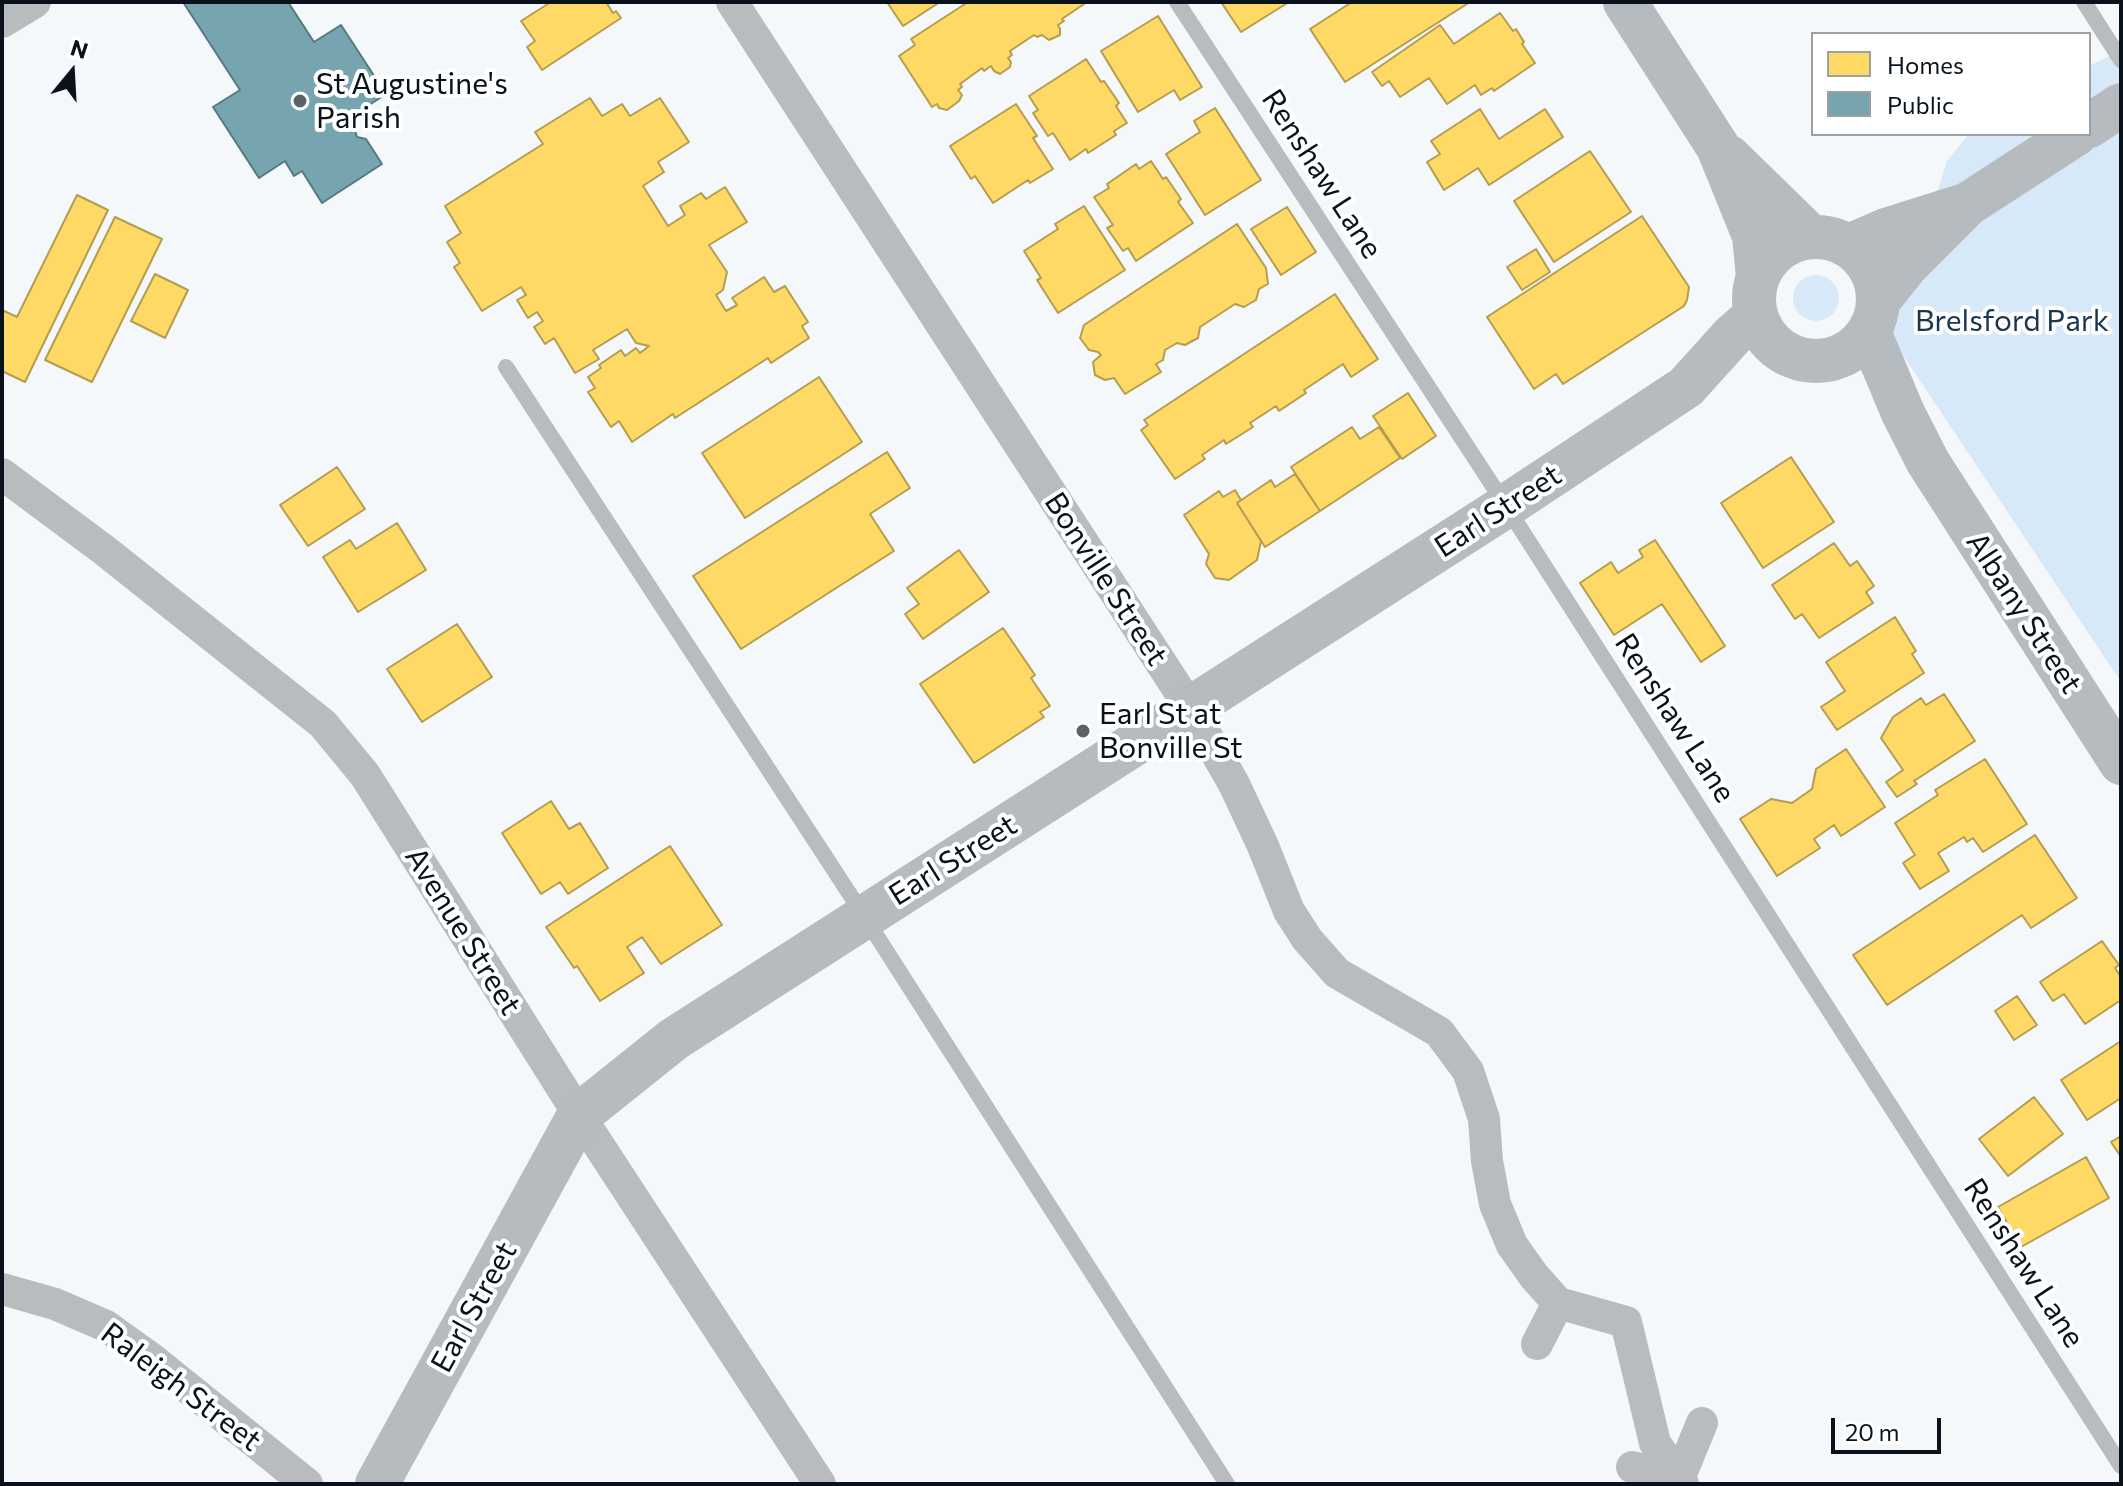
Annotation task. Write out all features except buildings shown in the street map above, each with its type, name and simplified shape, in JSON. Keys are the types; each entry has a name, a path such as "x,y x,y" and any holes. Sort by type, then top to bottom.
{"street":[{"path":"2,22 35,2"},
{"name":"Bonville Street","path":"732,2 1191,709 1234,784 1289,911 1307,939 1337,973 1439,1032 1468,1071 1484,1119 1487,1161 1495,1204 1512,1245 1558,1303"},
{"path":"1625,2 1718,147 1754,236 1762,331 1774,345 1803,358 1837,358 1855,348 1906,266 1968,204 2073,136"},
{"path":"2091,125 2121,105"},
{"path":"1718,147 1830,242 1861,256 1871,269 1876,284 1874,316"},
{"path":"1757,296 1766,262 1778,249 1794,242 1830,242 1886,230 1968,204"},
{"name":"Earl Street","path":"1686,387 1733,335 1757,296"},
{"name":"Albany Street","path":"1874,316 1897,400 1928,462 2121,763"},
{"name":"Earl Street","path":"377,1484 579,1115 674,1039 1191,709 1686,387 1754,363 1803,358"},
{"name":"Albany Street","path":"1803,358 1853,381 1928,462"},
{"name":"Avenue Street","path":"2,474 323,724 365,775 579,1115 820,1484"},
{"name":"Raleigh Street","path":"2,1289 55,1304 106,1326 152,1359 307,1484"},
{"path":"1537,1344 1558,1303 1626,1322 1655,1443 1681,1482"},
{"path":"1681,1482 1702,1423"},
{"path":"1632,1467 1681,1482"}],"lane":[{"name":"Renshaw Lane","path":"1177,2 1506,506 2121,1466"},
{"path":"2084,2 2121,60"},
{"path":"506,367 864,916 1227,1484"}],"green space":[{"name":"Brelsford Park","path":"2121,50 2121,682 1890,336 1947,161 1967,136 2091,136 2091,65"},
{"path":"1816,275 1832,282 1839,298 1832,314 1816,321 1800,314 1793,298 1800,282"}],"place":[{"name":"St Augustine's Parish","path":"300,101"},
{"name":"Earl St at Bonville St","path":"1083,731"}]}
